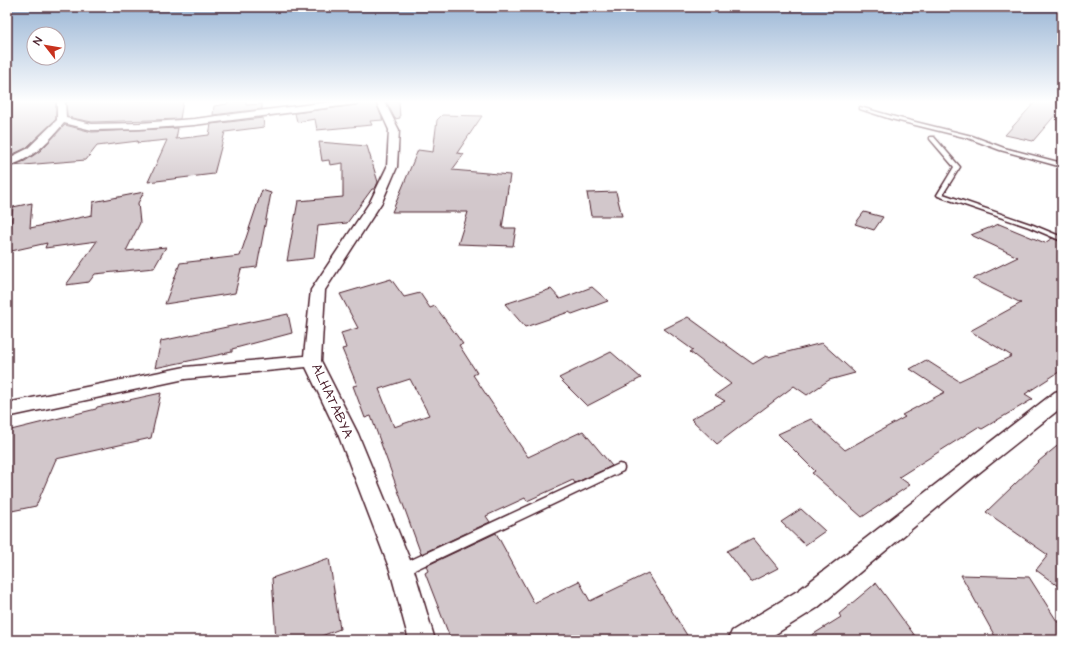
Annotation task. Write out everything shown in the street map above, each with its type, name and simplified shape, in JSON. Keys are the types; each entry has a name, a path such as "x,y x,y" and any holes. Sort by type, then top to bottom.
{"street":[{"path":"7,163 17,160 45,139 52,131"},
{"name":"ALHATABYA","path":"394,131 392,167 376,202 318,290 312,361 348,434 402,570 422,640"},
{"path":"7,410 185,373 312,361"},
{"path":"741,640 808,599 968,470 1062,397"}],"lane":[{"path":"947,131 970,137 1002,149 1062,165"},
{"path":"932,138 957,167 940,195 1031,226 1062,239"},
{"path":"402,570 619,468"}],"building":[{"path":"7,131 43,131 26,148 7,157"},
{"path":"59,131 177,131 176,139 209,135 210,131 231,131 225,132 214,174 148,182 167,140 137,143 138,141 97,146 86,160 11,166 25,161 40,151"},
{"path":"436,131 472,131 457,153 464,154 452,170 510,175 502,228 516,228 513,246 458,244 468,212 392,212 418,150 433,152"},
{"path":"1008,131 1041,131 1033,141 1005,135"},
{"path":"319,142 367,146 378,182 375,189 372,189 347,223 318,226 314,258 287,261 298,201 343,197 343,163 330,165 329,160 322,161"},
{"path":"262,190 271,193 257,267 241,269 235,293 165,304 180,263 240,256"},
{"path":"144,192 138,203 140,223 126,251 166,247 154,268 95,274 89,282 66,285 97,241 45,248 47,243 7,252 7,234 10,233 13,207 32,203 30,228 92,215 93,202"},
{"path":"616,192 622,216 591,216 587,193"},
{"path":"864,212 883,217 874,230 855,224"},
{"path":"999,224 1045,243 1052,238 1062,242 1062,370 1025,394 1033,399 982,429 978,427 899,477 910,485 862,517 812,473 815,471 778,434 811,419 845,450 905,417 902,415 945,392 910,369 926,360 959,381 1012,356 970,331 1021,303 973,279 1018,257 971,235"},
{"path":"391,279 404,297 420,293 430,308 435,306 463,344 459,345 477,373 473,375 528,457 583,431 612,466 575,483 573,480 527,501 525,498 486,516 490,522 421,554 371,416 365,418 353,386 357,385 342,349 346,348 341,333 358,328 340,294","holes":["410,379 429,415 394,427 379,389"]},
{"path":"592,287 608,301 572,314 569,312 525,327 505,304 551,289 560,299"},
{"path":"288,314 292,333 232,349 232,352 155,368 161,341"},
{"path":"688,317 753,364 766,356 768,357 822,343 855,373 829,380 807,395 794,386 717,444 691,419 725,401 715,395 731,384 690,352 693,350 664,329"},
{"path":"611,352 641,378 587,406 559,378"},
{"path":"161,393 151,438 56,459 36,506 7,512 7,431 96,409 97,407"},
{"path":"1062,442 1062,589 1036,570 1048,555 986,512 1039,461"},
{"path":"801,509 825,531 805,545 781,522"},
{"path":"496,533 534,603 579,581 590,601 648,573 690,640 451,640 425,573 428,571 426,566"},
{"path":"753,538 778,568 751,582 727,551"},
{"path":"329,558 340,629 311,640 276,640 272,578"},
{"path":"961,575 1029,577 1062,629 1062,640 997,640"},
{"path":"876,583 918,640 804,640 841,617 839,614"}]}
